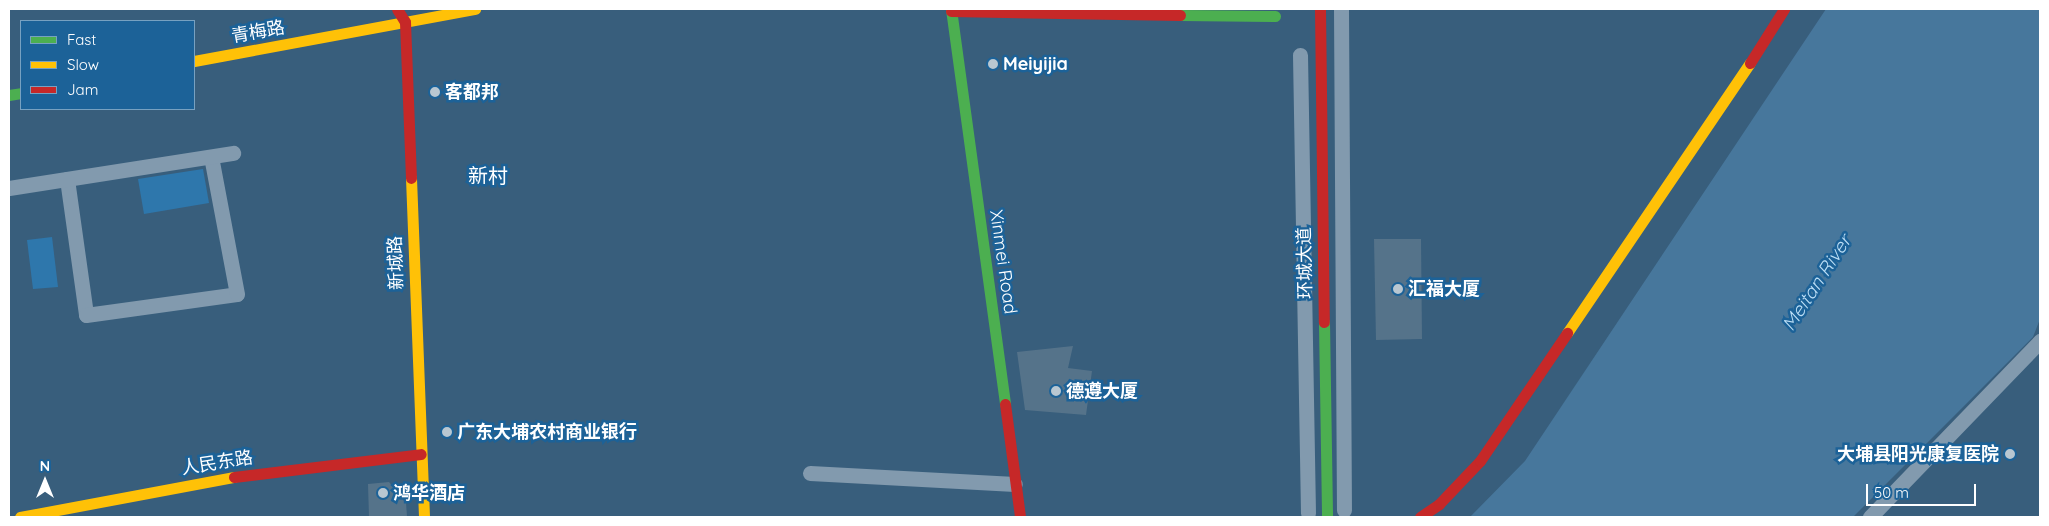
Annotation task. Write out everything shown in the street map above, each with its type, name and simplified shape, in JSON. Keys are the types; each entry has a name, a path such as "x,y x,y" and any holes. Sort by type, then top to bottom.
{"main road":[{"path":"396,9 405,22"},
{"name":"青梅路","path":"195,62 475,9"},
{"name":"环城大道","path":"1320,9 1327,517"},
{"name":"环城大道","path":"1330,9 1339,514"},
{"path":"1420,517 1439,504 1480,461 1773,30 1784,9"},
{"path":"951,10 1274,16"},
{"name":"Xinmei Road","path":"951,10 1020,517"},
{"name":"新城路","path":"405,22 424,517"},
{"name":"人民东路","path":"20,517 233,477 421,454"}],"street":[{"path":"1339,514 1341,9"},
{"path":"1300,55 1308,513"},
{"path":"9,188 233,153"},
{"path":"66,179 86,315 236,294 211,157"},
{"path":"1870,517 2040,341"},
{"path":"810,473 1016,484"}],"shaded area":[{"path":"203,169 209,203 144,214 138,179"},
{"path":"52,237 58,287 33,289 27,240"}],"water":[{"name":"Meitan River","path":"1826,9 2040,9 2040,319 2033,337 1853,517 1470,517 1525,461"}],"building":[{"name":"汇福大厦","path":"1374,239 1421,239 1422,339 1376,340"},
{"name":"德遵大厦","path":"1073,346 1068,368 1092,371 1086,415 1025,410 1017,352"},
{"name":"鸿华酒店","path":"389,482 406,502 407,517 369,517 368,484"}],"traffic: fast":[{"path":"951,9 1005,404"},
{"path":"1180,15 1275,16"},
{"path":"9,95 20,93"},
{"path":"1324,322 1327,517"}],"traffic: slow":[{"path":"195,61 475,9"},
{"path":"1567,333 1750,63"},
{"path":"411,178 424,517"},
{"path":"20,517 234,477"}],"traffic: jam":[{"path":"397,9 405,22 411,178"},
{"path":"1320,9 1324,322"},
{"path":"1750,63 1784,9"},
{"path":"951,11 1180,15"},
{"path":"1420,517 1439,504 1480,461 1567,333"},
{"path":"1005,404 1020,517"},
{"path":"234,477 421,454"}],"place":[{"name":"Meiyijia","path":"993,64"},
{"name":"客都邦","path":"435,92"},
{"name":"汇福大厦","path":"1398,289"},
{"name":"德遵大厦","path":"1056,391"},
{"name":"广东大埔农村商业银行","path":"447,432"},
{"name":"大埔县阳光康复医院","path":"2010,454"},
{"name":"鸿华酒店","path":"383,493"}],"district":[{"name":"新村","path":"488,175"}]}
